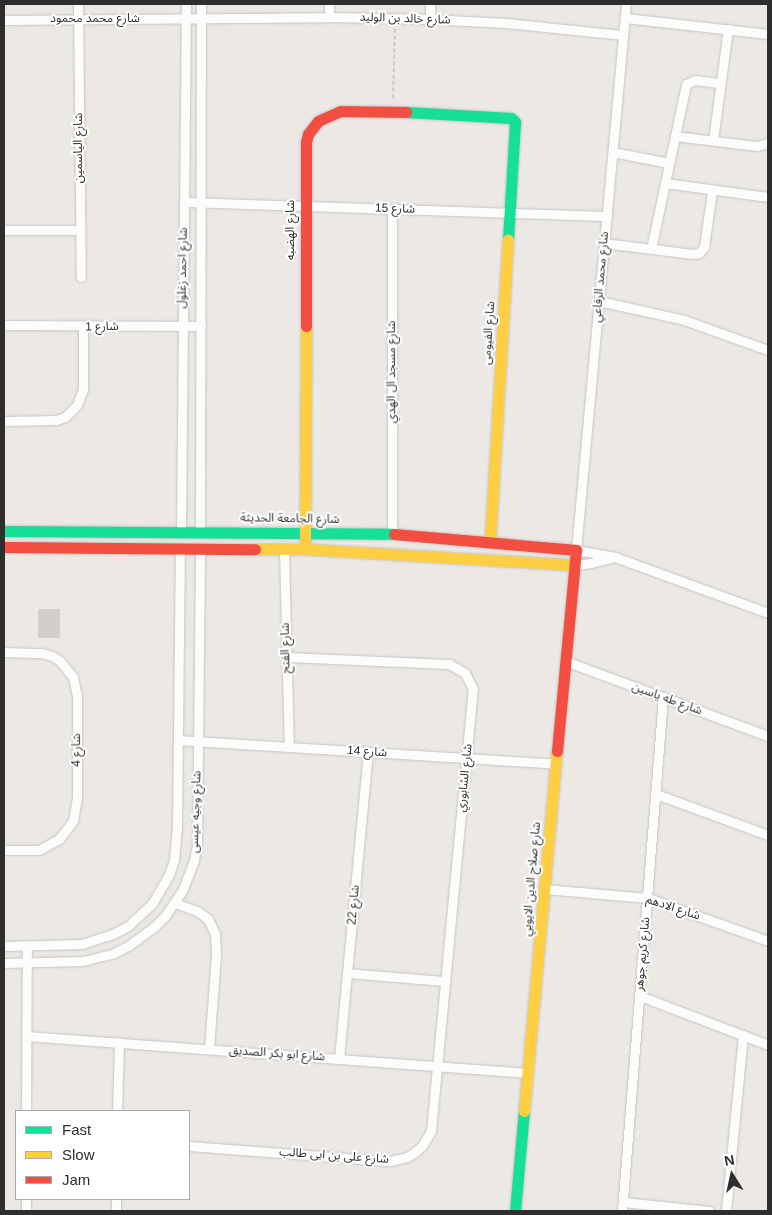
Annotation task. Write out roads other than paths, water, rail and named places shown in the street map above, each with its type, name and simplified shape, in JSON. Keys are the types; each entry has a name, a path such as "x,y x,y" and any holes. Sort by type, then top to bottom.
{"street":[{"name":"شارع الياسمين","path":"78,4 81,277"},
{"name":"شارع احمد زغلول","path":"181,532 186,4"},
{"name":"شارع احمد زغلول","path":"200,532 201,4"},
{"path":"329,4 329,17"},
{"path":"430,4 430,19"},
{"name":"شارع محمد الرفاعي","path":"576,550 626,4"},
{"name":"شارع خالد بن الوليد","path":"186,18 329,17 430,19 506,23 624,35"},
{"name":"شارع محمد محمود","path":"4,20 186,18"},
{"path":"625,18 768,34"},
{"path":"712,140 728,29"},
{"path":"651,249 686,84 695,80 721,83"},
{"name":"شارع الهضبه","path":"305,549 306,142 312,127 332,113 392,111 510,118 514,120 516,126"},
{"name":"شارع الفيومى","path":"490,542 516,126"},
{"path":"675,136 757,146 768,143"},
{"path":"613,152 669,163"},
{"path":"665,184 768,197"},
{"path":"604,243 692,254 702,250 712,191"},
{"name":"شارع 15","path":"184,202 607,216"},
{"name":"شارع مسجد ال الهدي","path":"392,209 392,534"},
{"path":"4,230 80,230"},
{"path":"599,301 691,322 768,350"},
{"name":"شارع 1","path":"4,325 83,327 200,326"},
{"path":"4,421 56,420 64,417 77,405 83,389 83,327"},
{"name":"شارع الجامعة الحديثة","path":"4,531 392,534 576,550"},
{"path":"4,547 305,549 575,565 591,564 615,557"},
{"name":"شارع وجيه عيسى","path":"4,946 66,946 98,940 128,926 152,904 165,883 174,860 178,827 180,549"},
{"name":"شارع وجيه عيسى","path":"4,963 83,961 114,953 148,932 175,903 189,875 197,844 200,549"},
{"name":"شارع الفتح","path":"284,549 289,747"},
{"path":"576,550 615,557 768,613"},
{"name":"شارع صلاح الدين الايوبي","path":"515,1211 576,550"},
{"name":"شارع 4","path":"4,652 42,653 52,656 60,661 72,677 77,696 77,789 76,810 72,821 59,839 39,850 4,850"},
{"name":"شارع الشابوري","path":"286,657 449,664 465,673 473,689 438,1066"},
{"name":"شارع طه ياسين","path":"566,661 768,736"},
{"name":"شارع كريم جوهر","path":"623,1207 663,697"},
{"name":"شارع 14","path":"178,740 556,764"},
{"name":"شارع 22","path":"339,1058 368,752"},
{"path":"656,794 768,835"},
{"name":"شارع الادهم","path":"545,889 648,898 768,941"},
{"path":"175,903 197,911 208,919 215,934 216,955 210,1049"},
{"path":"26,1110 27,946"},
{"path":"347,973 446,981"},
{"path":"640,996 768,1044"},
{"path":"726,1211 743,1035"},
{"name":"شارع ابو بكر الصديق","path":"27,1036 528,1073"},
{"path":"118,1110 119,1042"},
{"name":"شارع على بن ابى طالب","path":"190,1146 381,1161 399,1160 408,1157 422,1146 431,1131 438,1066"},
{"path":"623,1207 710,1211"}]}
